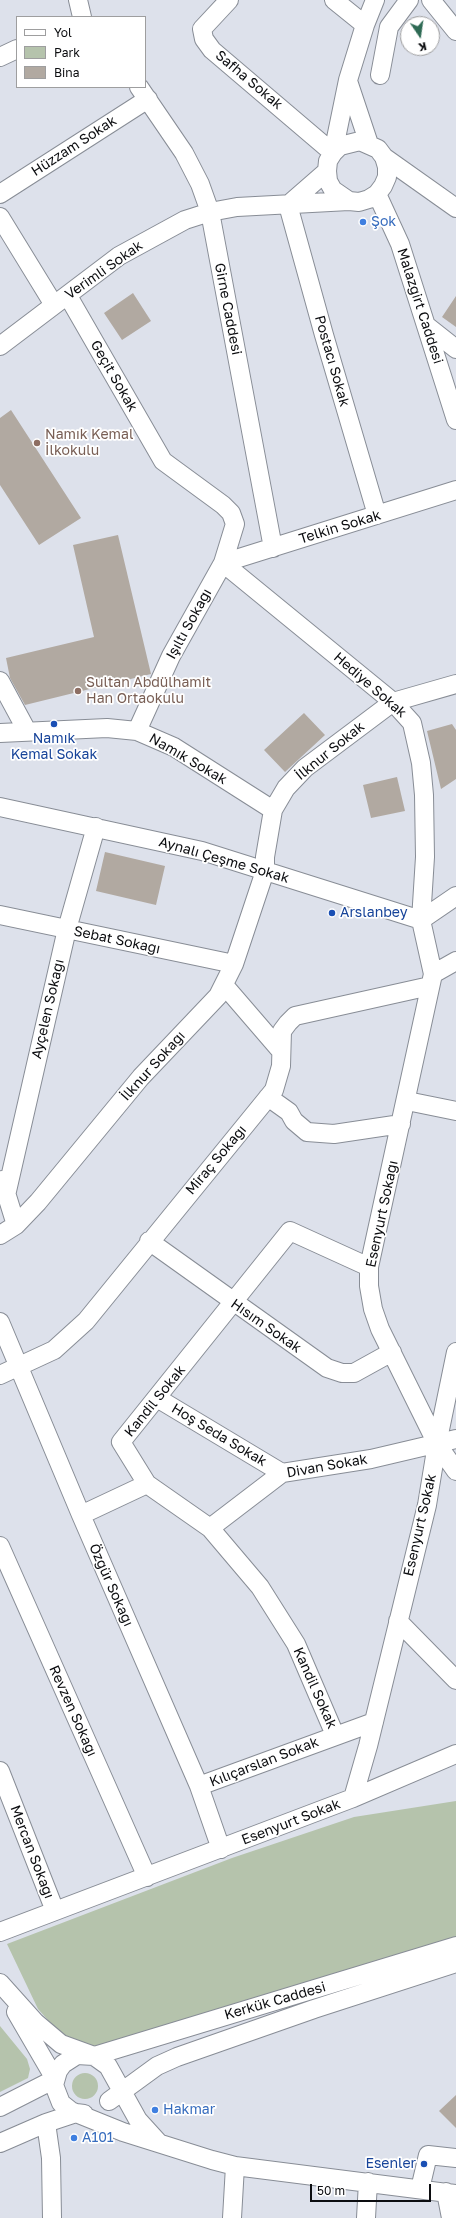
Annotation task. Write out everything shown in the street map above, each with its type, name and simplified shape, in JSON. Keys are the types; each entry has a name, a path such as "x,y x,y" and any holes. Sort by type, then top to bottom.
{"street":[{"name":"Safha Sokak","path":"228,0 202,29 204,39 212,50 333,152"},
{"path":"334,0 365,25"},
{"path":"375,0 365,25 348,80 333,152 328,161 328,181 333,190 340,196 349,201 359,202 377,194 383,186 387,177 387,167 384,157"},
{"path":"380,75 389,27 409,0"},
{"path":"431,0 456,31"},
{"path":"0,57 16,49"},
{"path":"348,80 369,144"},
{"name":"Hüzzam Sokak","path":"0,194 143,93"},
{"name":"Girne Caddesi","path":"143,93 184,153 200,184 210,212 273,548"},
{"path":"333,152 340,146 350,142 360,141 369,144 378,149 384,157 456,208"},
{"path":"288,205 327,171"},
{"name":"Malazgirt Caddesi","path":"377,194 400,244 456,420"},
{"name":"Verimli Sokak","path":"0,346 119,256 185,220 210,212 268,204 288,205 349,201"},
{"name":"Postacı Sokak","path":"288,205 377,515"},
{"name":"Geçit Sokak","path":"0,217 61,300 163,461 223,505 231,513 236,524 223,563"},
{"path":"427,326 456,349"},
{"name":"Telkin Sokak","path":"223,563 456,490"},
{"name":"Hediye Sokak","path":"223,563 393,702 412,723 421,763 425,856 421,920 431,980"},
{"name":"Işıltı Sokağı","path":"137,731 170,656 223,563"},
{"path":"0,682 28,731"},
{"name":"İlknur Sokak","path":"265,871 267,841 273,810 286,788 305,768 393,702 456,684"},
{"name":"Namık Sokak","path":"0,733 107,728 137,731 174,747 273,810"},
{"name":"Aynalı Çeşme Sokak","path":"0,807 202,851 421,920"},
{"name":"Ayçelen Sokağı","path":"7,1191 67,929 96,827"},
{"name":"İlknur Sokağı","path":"0,1235 16,1225 38,1202 141,1077 218,996 234,964 265,871"},
{"path":"421,920 456,896"},
{"name":"Sebat Sokağı","path":"0,915 234,964"},
{"name":"Miraç Sokağı","path":"0,1375 54,1350 86,1321 149,1241 274,1090 281,1066 280,1050 282,1031 295,1016 431,980 456,961"},
{"name":"Esenyurt Sokağı","path":"431,980 407,1101 369,1267 369,1286 373,1309 392,1352 437,1444 456,1471"},
{"path":"224,985 280,1050"},
{"path":"268,1097 289,1112 294,1121 307,1132 334,1134 401,1124"},
{"path":"407,1101 456,1110"},
{"path":"0,1174 7,1191 16,1225"},
{"name":"Kandil Sokak","path":"335,1735 311,1676 281,1618 240,1561 210,1528 147,1484 121,1442 234,1303 290,1231 369,1267"},
{"name":"Hısım Sokak","path":"149,1241 327,1368 342,1374 354,1373 392,1352"},
{"name":"Özgür Sokağı","path":"0,1322 81,1515 200,1786 221,1848"},
{"name":"Esenyurt Sokak","path":"0,1932 353,1798 374,1722 427,1505 437,1444 456,1352"},
{"name":"Hoş Seda Sokak","path":"157,1398 282,1473"},
{"name":"Divan Sokak","path":"210,1528 282,1473 371,1459 456,1439"},
{"path":"81,1515 147,1484"},
{"name":"Revzen Sokağı","path":"0,1546 147,1877"},
{"path":"398,1621 456,1680"},
{"name":"Kılıçarslan Sokak","path":"200,1786 335,1735 374,1722"},
{"path":"353,1798 456,1754"},
{"name":"Mercan Sokağı","path":"0,1771 55,1911"},
{"name":"Kerkük Caddesi","path":"94,2056 456,1946"},
{"name":"Kerkük Caddesi","path":"109,2102 157,2066 314,2009 456,1963"},
{"path":"0,1983 35,2022 58,2042 71,2049 94,2056 108,2066 123,2090 138,2120 158,2142"},
{"path":"0,1986 55,2079"},
{"path":"94,2056 85,2054 69,2058 58,2071 55,2079 55,2091 61,2103 76,2113 123,2132 158,2142 193,2155 235,2166 451,2193 451,2218"},
{"path":"0,2143 46,2123 76,2113 95,2112 109,2102 114,2093 113,2074"},
{"path":"0,2107 55,2079"},
{"path":"46,2123 51,2158 52,2218"},
{"path":"420,2189 428,2155 456,2158"},
{"path":"232,2218 235,2166"},
{"path":"366,2218 368,2182"}],"green space":[{"path":"456,1801 456,1941 94,2047 64,2038 38,2009 7,1944 232,1858 354,1817"},
{"path":"0,2026 27,2059 30,2069 28,2078 0,2092"},
{"path":"85,2073 94,2077 98,2086 94,2095 85,2099 76,2095 72,2086 76,2077"}],"building":[{"path":"133,293 151,321 122,340 104,313"},
{"path":"456,296 456,327 442,317"},
{"path":"11,410 81,518 39,545 0,485 0,418"},
{"path":"118,535 151,674 25,705 10,678 6,658 94,637 73,545"},
{"path":"304,713 325,735 285,772 264,750"},
{"path":"452,724 456,730 456,779 441,789 427,731"},
{"path":"397,777 405,811 371,818 363,785"},
{"path":"105,852 165,866 156,905 96,891"},
{"path":"456,2095 456,2128 439,2111"}],"place":[{"name":"Şok","path":"363,222"},
{"name":"Namık Kemal İlkokulu","path":"37,443"},
{"name":"Sultan Abdülhamit Han Ortaokulu","path":"78,691"},
{"name":"Namık Kemal Sokak","path":"54,724"},
{"name":"Arslanbey","path":"332,913"},
{"name":"Hakmar","path":"155,2110"},
{"name":"A101","path":"74,2138"},
{"name":"Esenler","path":"424,2164"}]}
